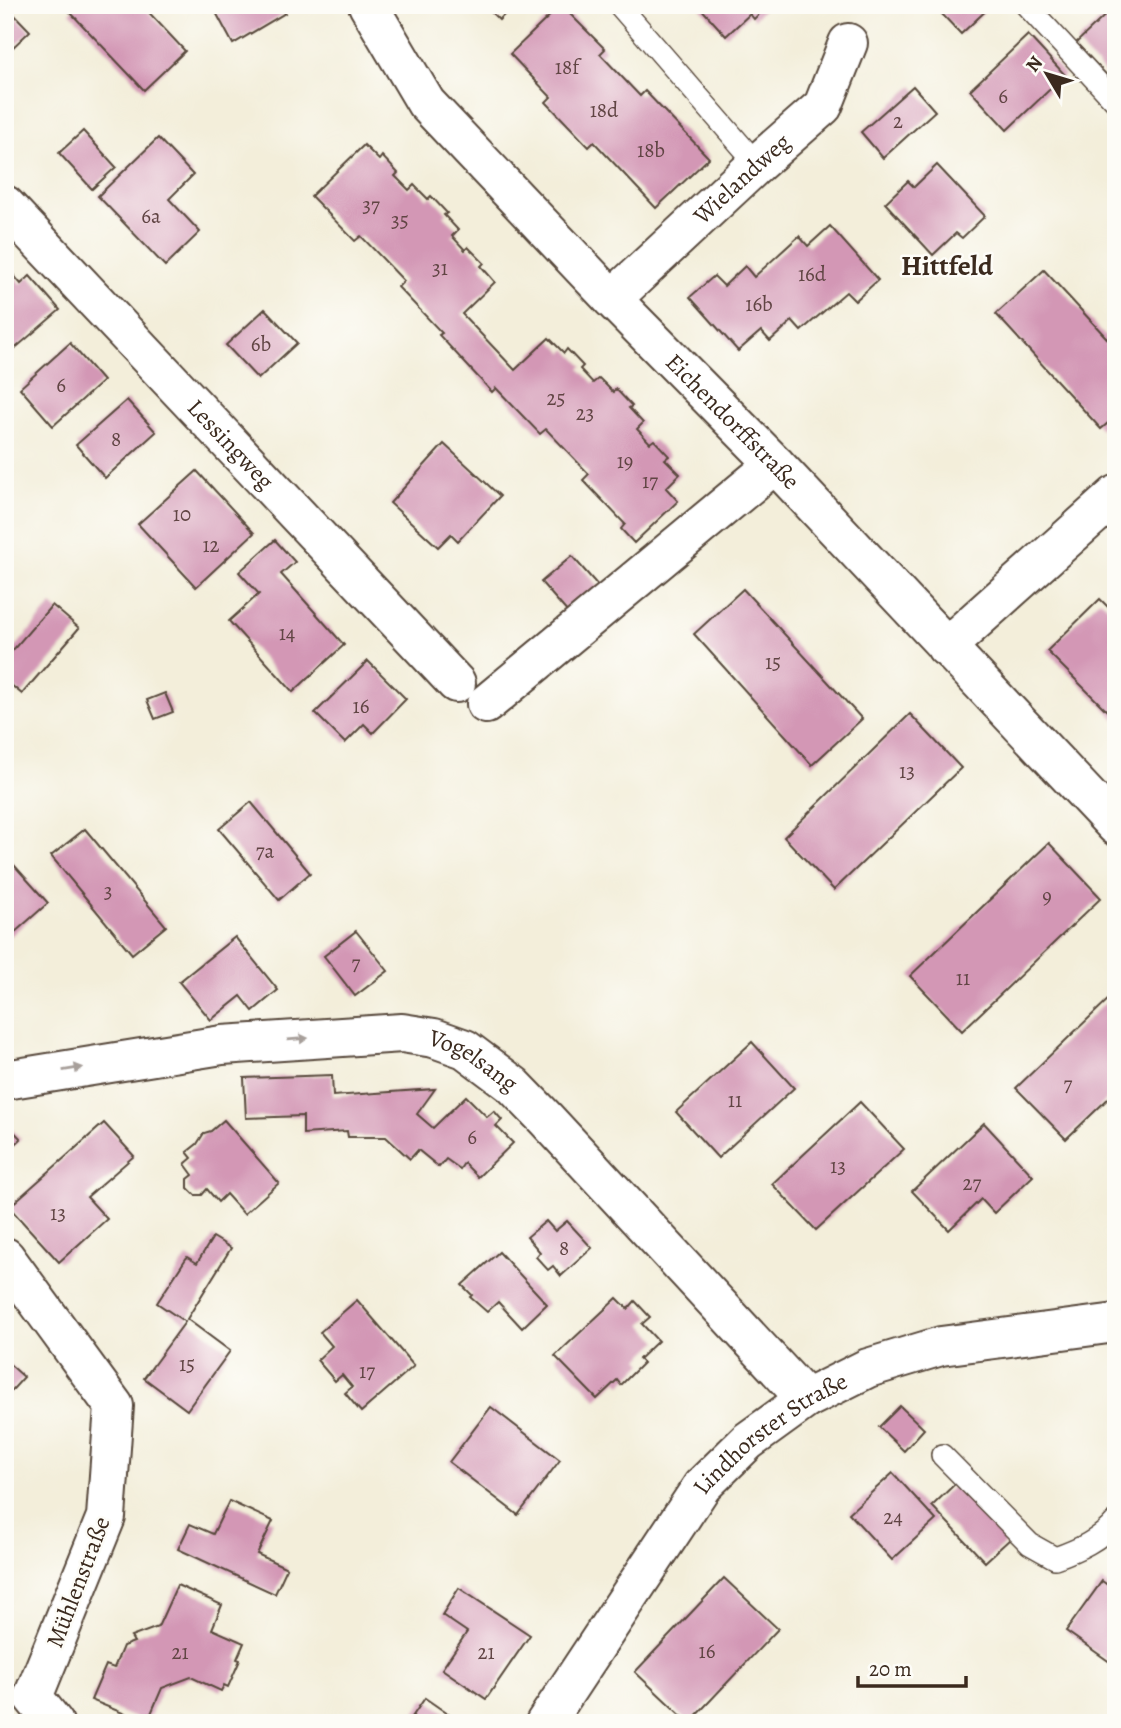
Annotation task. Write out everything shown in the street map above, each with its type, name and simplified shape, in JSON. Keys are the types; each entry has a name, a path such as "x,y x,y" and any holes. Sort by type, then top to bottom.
{"street":[{"name":"Eichendorffstraße","path":"368,5 425,103 612,299 775,464 1116,826"},
{"name":"Wielandweg","path":"612,299 823,106 848,43"},
{"name":"Lessingweg","path":"5,205 471,694 775,464"},
{"path":"946,648 1116,495"},
{"name":"Vogelsang","path":"5,1080 222,1045 402,1033 434,1038 465,1049 513,1085 806,1399"},
{"name":"Mühlenstraße","path":"5,1257 114,1406 106,1517 33,1697 54,1723"},
{"name":"Lindhorster Straße","path":"545,1723 702,1486 748,1441 806,1399 867,1368 941,1346 1116,1323"}],"lane":[{"path":"619,5 757,164"},
{"path":"1026,5 1116,103"},
{"path":"942,1455 1030,1544 1055,1558 1079,1550 1116,1521"}],"building":[{"path":"5,5 30,31 5,55"},
{"path":"78,5 142,5 185,51 144,90 70,12"},
{"path":"212,5 281,5 285,13 233,44"},
{"path":"484,5 514,5 499,20"},
{"path":"561,5 605,49 600,54 640,96 645,91 709,158 656,208 594,142 589,147 546,102 551,97 510,54"},
{"path":"698,5 768,5 754,19 750,14 726,36"},
{"path":"947,5 992,5 961,34 940,12"},
{"path":"1116,5 1116,85 1076,43"},
{"path":"1028,35 1065,75 1007,130 970,90"},
{"path":"913,86 935,111 883,158 861,132"},
{"path":"83,131 116,167 92,189 59,153"},
{"path":"158,138 193,175 169,199 200,232 165,266 98,196"},
{"path":"364,145 379,160 382,156 398,173 395,176 409,190 414,185 428,199 431,196 458,230 452,236 465,250 468,247 484,263 481,266 495,282 462,314 515,370 549,338 564,353 567,349 583,366 580,369 593,383 599,378 613,392 616,389 643,423 637,429 650,443 654,440 669,456 665,459 680,474 666,488 678,501 634,543 621,529 625,524 583,480 589,474 546,429 540,434 496,388 492,392 439,335 442,333 398,287 404,281 361,236 355,241 311,196"},
{"path":"937,165 985,216 962,238 956,233 933,255 885,203 908,181 914,187"},
{"path":"830,226 878,280 855,301 846,292 801,331 792,321 770,341 761,331 738,351 690,297 714,276 724,286 745,266 754,277 799,236 808,246"},
{"path":"5,265 21,284 30,276 60,310 12,351 5,344"},
{"path":"1044,270 1116,348 1116,416 1101,429 996,314"},
{"path":"265,309 297,343 258,379 226,345"},
{"path":"70,343 103,381 53,426 20,388"},
{"path":"127,400 156,432 105,478 76,445"},
{"path":"444,444 500,496 458,541 451,534 438,547 390,503"},
{"path":"197,471 254,533 196,587 138,524"},
{"path":"275,540 295,562 281,574 344,645 293,692 229,621 259,594 239,572"},
{"path":"572,556 600,588 569,614 541,582"},
{"path":"743,589 862,719 812,765 694,634"},
{"path":"1100,599 1116,615 1116,720 1047,651"},
{"path":"52,605 79,628 22,694 5,680 5,659"},
{"path":"368,661 406,699 373,733 364,724 345,743 315,713"},
{"path":"165,693 173,712 155,719 147,700"},
{"path":"910,714 961,768 834,890 784,837"},
{"path":"251,802 310,873 279,900 219,829"},
{"path":"85,829 166,926 132,954 51,856"},
{"path":"1049,843 1101,898 962,1031 910,976"},
{"path":"5,855 48,903 5,941"},
{"path":"356,931 388,971 355,996 324,956"},
{"path":"235,937 278,990 253,1011 241,996 211,1020 179,982"},
{"path":"1116,992 1116,1091 1066,1139 1016,1088"},
{"path":"752,1042 794,1088 718,1158 676,1112"},
{"path":"332,1075 333,1096 435,1089 417,1114 433,1128 466,1096 487,1117 494,1111 502,1120 496,1126 513,1143 478,1177 464,1163 460,1169 446,1159 439,1167 418,1150 410,1159 386,1137 348,1137 347,1131 303,1134 303,1116 246,1118 244,1078"},
{"path":"860,1102 904,1149 816,1230 772,1184"},
{"path":"224,1120 279,1183 244,1214 226,1194 218,1202 207,1189 202,1195 195,1195 188,1188 188,1179 193,1175 185,1164 192,1158 187,1152 197,1144 204,1133 211,1131"},
{"path":"5,1122 21,1139 5,1154"},
{"path":"104,1123 134,1156 87,1197 107,1219 59,1262 9,1207"},
{"path":"984,1123 1033,1176 994,1213 981,1199 949,1230 912,1191"},
{"path":"546,1221 555,1231 567,1221 592,1248 561,1276 553,1266 548,1270 536,1257 540,1252 527,1237"},
{"path":"213,1237 231,1248 187,1319 230,1351 187,1410 144,1378 185,1322 157,1303 187,1257 197,1263"},
{"path":"499,1252 547,1304 522,1328 498,1302 487,1312 470,1297 472,1295 462,1285"},
{"path":"617,1298 628,1309 635,1301 650,1317 642,1324 658,1341 639,1359 643,1363 621,1385 617,1380 597,1399 555,1356"},
{"path":"357,1300 414,1366 361,1412 345,1393 352,1387 342,1375 335,1381 317,1360 332,1346 320,1332"},
{"path":"5,1360 24,1377 5,1398"},
{"path":"900,1406 924,1429 904,1451 879,1427"},
{"path":"491,1407 560,1460 518,1515 449,1462"},
{"path":"893,1473 936,1520 892,1560 849,1513"},
{"path":"957,1482 1010,1539 985,1562 932,1506"},
{"path":"229,1501 273,1521 257,1554 287,1568 275,1594 178,1549 190,1524 213,1534"},
{"path":"724,1578 778,1629 689,1723 635,1672"},
{"path":"1102,1581 1116,1591 1114,1665 1066,1631"},
{"path":"177,1585 222,1605 212,1629 244,1643 228,1687 224,1685 221,1691 191,1677 162,1688 147,1723 91,1700 106,1665 114,1668 123,1646 134,1642 131,1637 158,1627"},
{"path":"459,1588 530,1635 486,1699 442,1669 467,1632 442,1615"},
{"path":"425,1698 461,1723 408,1723"}],"district":[{"name":"Hittfeld","path":"947,265"}]}
